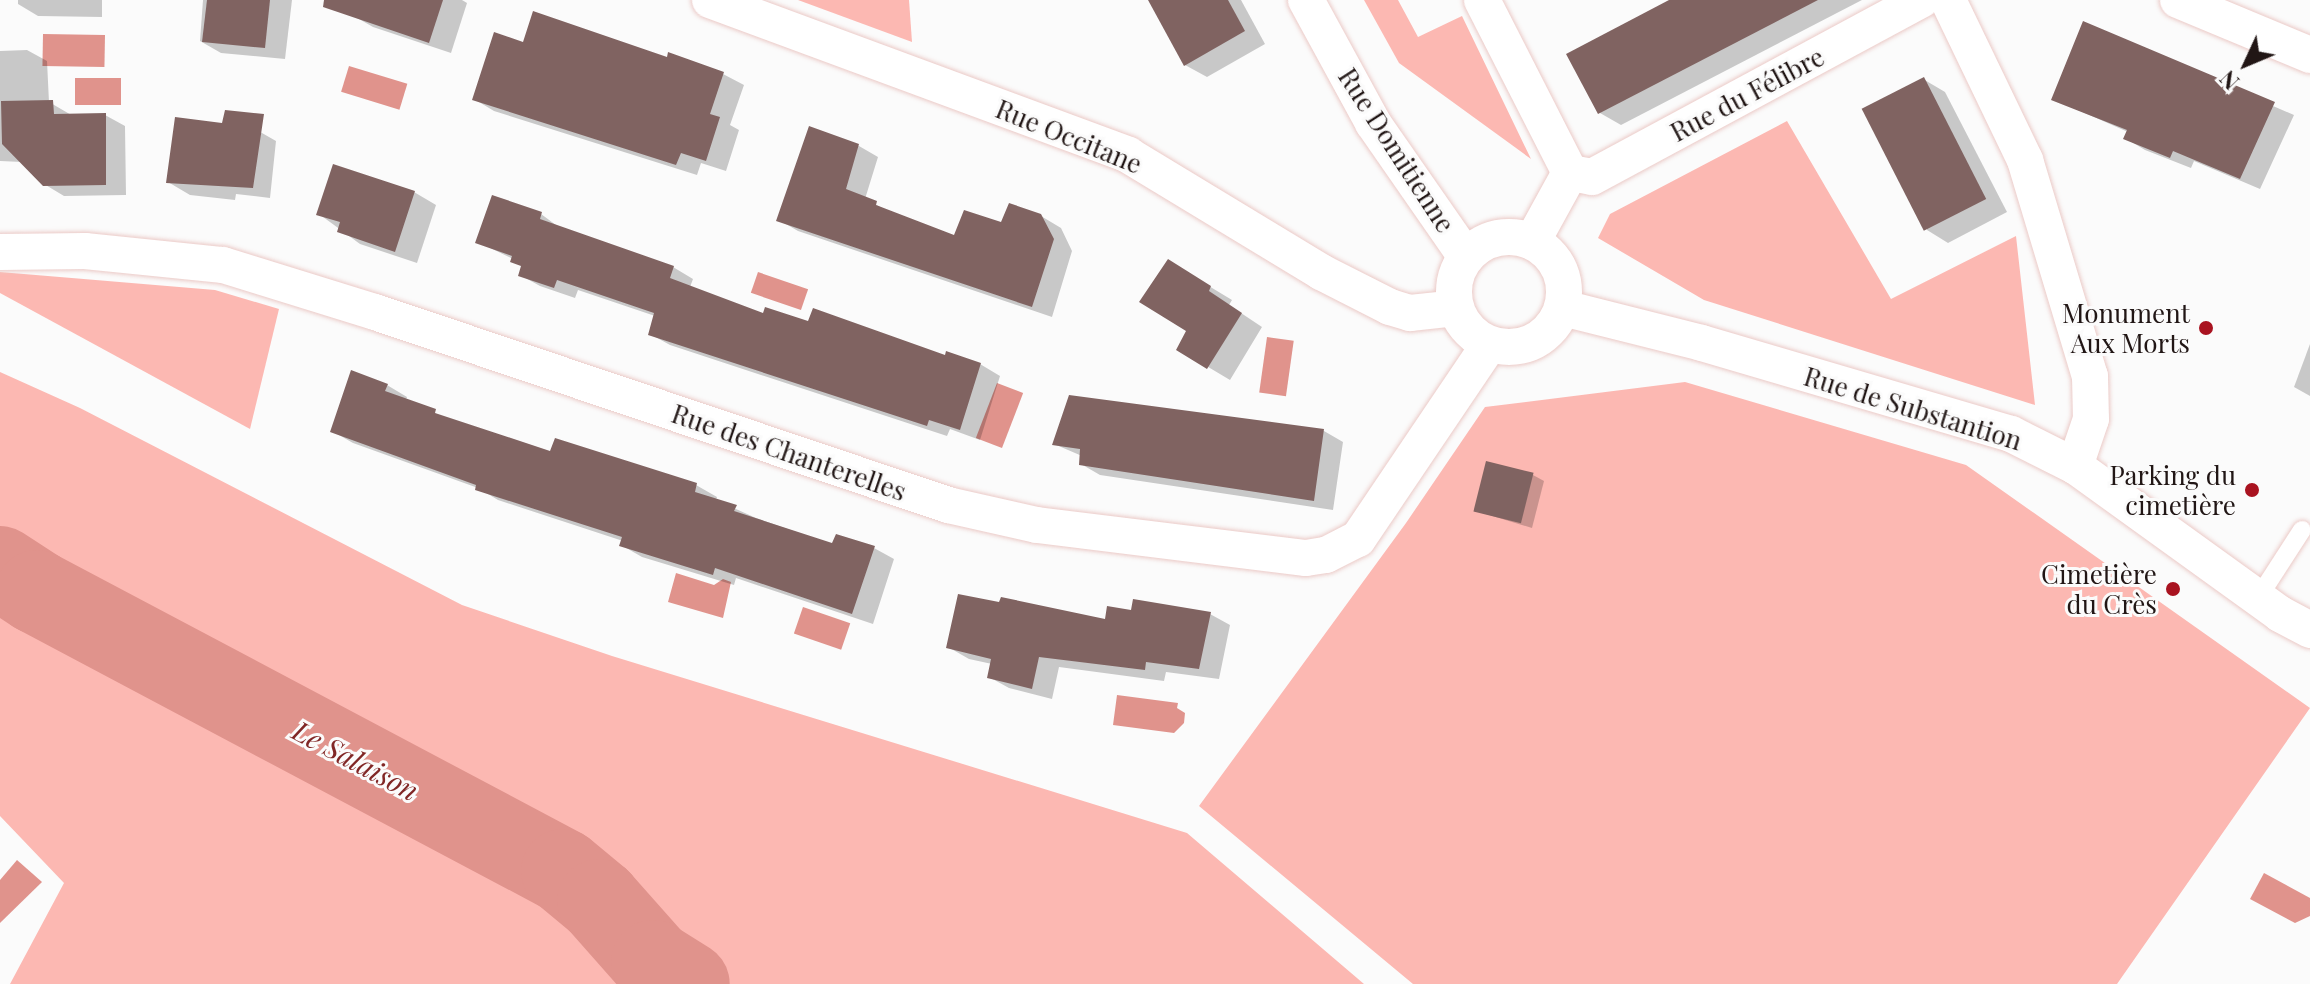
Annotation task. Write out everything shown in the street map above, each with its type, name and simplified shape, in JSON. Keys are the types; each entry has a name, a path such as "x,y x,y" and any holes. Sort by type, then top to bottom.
{"street":[{"name":"Rue Occitane","path":"710,0 1128,155 1321,272 1390,307 1410,313 1456,308"},
{"name":"Rue Domitienne","path":"1306,0 1373,123 1466,257"},
{"path":"1482,0 1570,173 1532,242"},
{"name":"Rue du Félibre","path":"1570,173 1592,177 1921,0"},
{"path":"1948,0 2025,160 2090,376 2091,419 2075,466"},
{"path":"2178,0 2220,8 2310,55"},
{"path":"1503,237 1532,242 1548,252 1560,269 1565,288 1563,308 1553,329 1535,343 1512,349 1489,345 1468,330 1456,308 1453,290 1466,257 1477,247 1503,237"},
{"name":"Rue des Chanterelles","path":"0,252 85,251 223,265 390,317 948,505 1037,525 1306,558 1326,555 1358,539 1489,345"},
{"name":"Rue de Substantion","path":"1563,308 1702,343 2011,434 2075,466 2258,598 2310,630"}],"lane":[{"path":"2258,598 2302,530"}],"shaded area":[{"path":"798,0 909,0 912,42"},
{"path":"1364,0 1398,0 1418,37 1462,16 1531,159 1399,63"},
{"path":"43,34 105,35 104,67 42,66"},
{"path":"349,66 407,84 399,110 341,92"},
{"path":"75,78 121,78 121,105 75,105"},
{"path":"1787,121 1891,299 2016,236 2035,405 1704,300 1598,238 1610,214"},
{"path":"0,272 215,290 279,309 250,429 0,293"},
{"path":"758,272 808,289 801,310 751,293"},
{"path":"1267,337 1294,341 1286,396 1259,392"},
{"path":"0,372 80,408 462,605 612,656 1187,833 1364,984 10,984 64,883 0,816"},
{"path":"1685,382 1966,465 2310,708 2117,984 1413,984 1199,806 1406,523 1485,407"},
{"path":"997,383 1023,393 1002,448 976,438"},
{"path":"676,573 714,585 723,579 731,582 723,618 668,602"},
{"path":"803,607 850,623 841,650 794,633"},
{"path":"1117,695 1178,703 1177,708 1185,713 1184,723 1174,733 1113,725"},
{"path":"17,860 42,882 0,923 0,880"},
{"path":"2264,873 2310,898 2310,916 2295,923 2250,899"}],"building":[{"path":"207,0 270,0 265,48 202,42"},
{"path":"324,0 443,0 429,43 323,7"},
{"path":"1148,0 1228,0 1245,31 1184,66"},
{"path":"1669,0 1818,0 1598,114 1566,54"},
{"path":"533,11 667,57 668,52 724,72 710,114 720,117 706,161 681,153 676,165 472,100 494,32 523,42"},
{"path":"2083,21 2275,102 2240,179 2173,151 2170,158 2123,139 2127,130 2051,100"},
{"path":"1924,77 1986,199 1924,231 1862,109"},
{"path":"53,100 54,114 106,113 106,185 43,186 2,144 1,101"},
{"path":"225,110 264,114 253,188 166,183 175,117 222,123"},
{"path":"809,126 859,144 846,189 877,201 876,205 954,235 964,210 1001,222 1009,203 1041,214 1054,239 1032,307 776,221"},
{"path":"333,164 415,191 395,252 337,232 340,222 316,215"},
{"path":"492,195 542,212 540,219 674,266 670,278 763,313 765,307 808,321 813,308 945,355 946,351 981,363 960,430 929,420 927,426 648,335 654,313 557,280 554,288 518,276 521,266 510,262 512,256 475,243"},
{"path":"1168,259 1211,286 1209,291 1242,313 1207,369 1176,350 1186,331 1139,302"},
{"path":"351,370 388,384 385,391 436,409 435,413 550,451 555,438 697,483 695,492 737,505 734,511 832,543 836,534 875,546 852,614 715,568 713,575 619,546 622,537 475,490 476,485 330,432"},
{"path":"1069,395 1324,429 1314,501 1079,465 1080,449 1052,445"},
{"path":"1486,461 1534,473 1521,523 1473,511"},
{"path":"958,594 999,602 1001,597 1105,619 1107,606 1131,610 1133,599 1211,612 1199,669 1146,662 1145,670 1039,657 1032,689 987,678 991,659 946,648"}],"waterway":[{"name":"Le Salaison","path":"0,568 37,592 563,871 599,901 653,962 688,984"}],"place":[{"name":"Monument Aux Morts","path":"2206,328"},
{"name":"Parking du cimetière","path":"2252,490"},
{"name":"Cimetière du Crès","path":"2173,589"}]}
